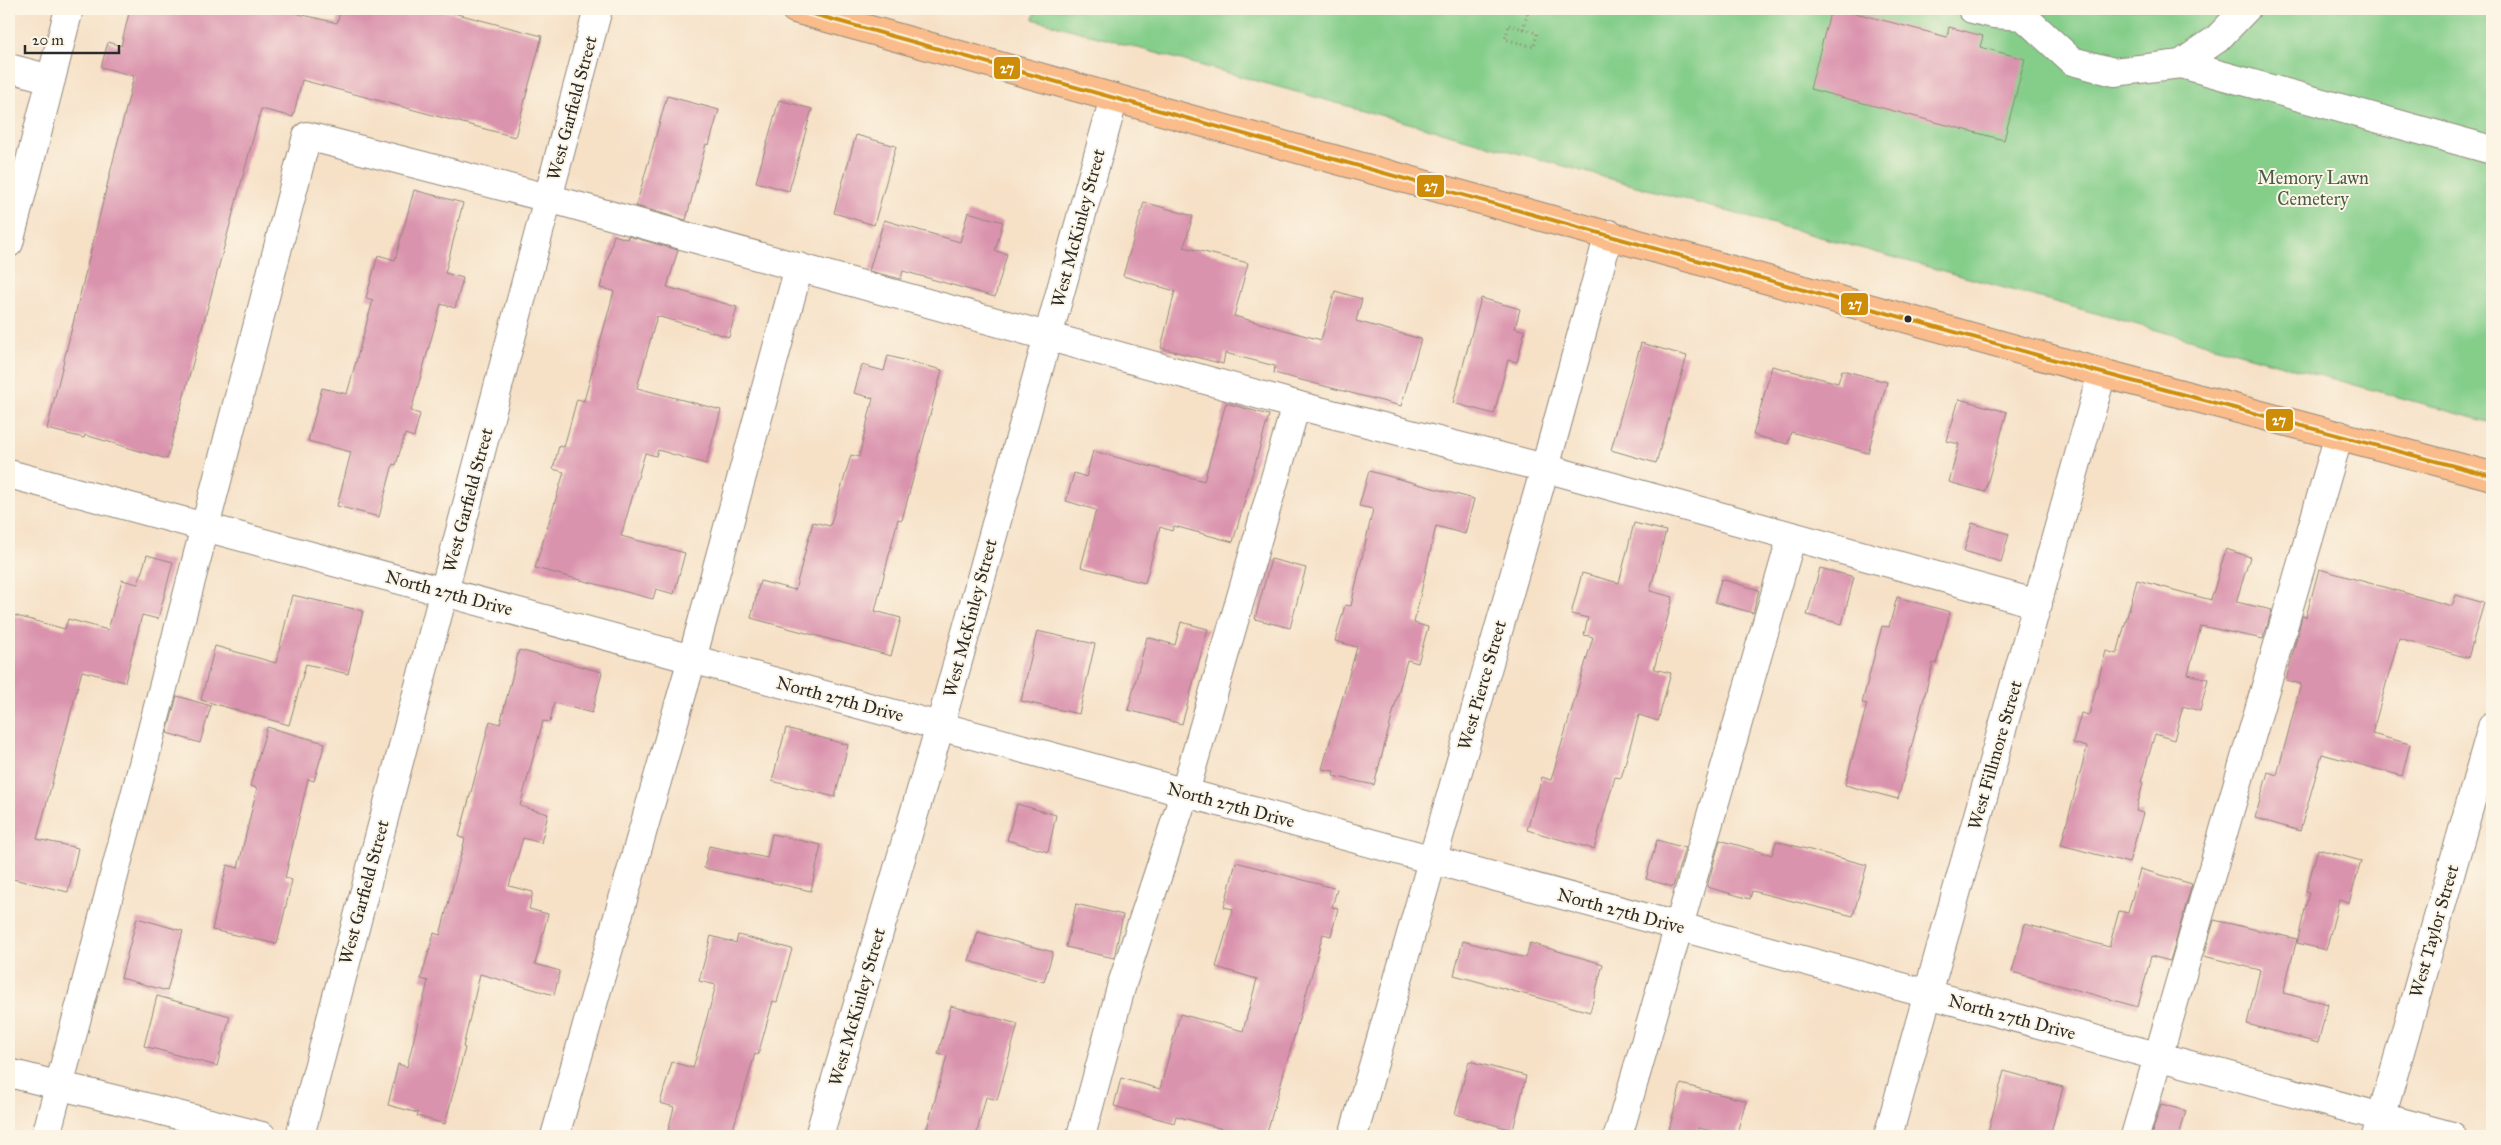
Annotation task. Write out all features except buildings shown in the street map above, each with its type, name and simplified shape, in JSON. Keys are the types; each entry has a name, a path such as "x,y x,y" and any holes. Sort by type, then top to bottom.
{"main road":[{"path":"795,9 1609,234 2102,373 2492,476"}],"street":[{"path":"9,243 69,9"},
{"name":"West Garfield Street","path":"300,1136 598,9"},
{"path":"1972,9 1993,14 2022,12 2072,61 2114,72 2181,64 2492,150"},
{"path":"2181,64 2217,39 2246,9"},
{"path":"9,68 51,79"},
{"name":"West McKinley Street","path":"819,1136 940,726 1114,98"},
{"path":"46,1136 307,136 548,198 1296,405 1545,468 2038,604"},
{"name":"West Pierce Street","path":"1353,1136 1545,468 1609,234"},
{"path":"555,1136 692,659 799,267"},
{"name":"West Fillmore Street","path":"1888,1136 2102,373"},
{"path":"1081,1136 1122,984 1185,792 1296,405"},
{"path":"2135,1136 2339,435"},
{"name":"North 27th Drive","path":"9,474 2157,1056 2379,1127 2452,1136"},
{"path":"1618,1136 1792,536"},
{"name":"West Taylor Street","path":"2379,1127 2492,727"},
{"path":"9,1073 262,1136"}],"path":[{"path":"1523,29 1529,9"},
{"path":"1509,25 1523,29 1537,33 1534,47 1504,39 1509,25"}],"green space":[{"name":"Memory Lawn Cemetery","path":"1036,9 2492,9 2492,423 1033,19"}],"transit line":[{"name":"27","path":"795,9 2102,373 2492,476"}]}
